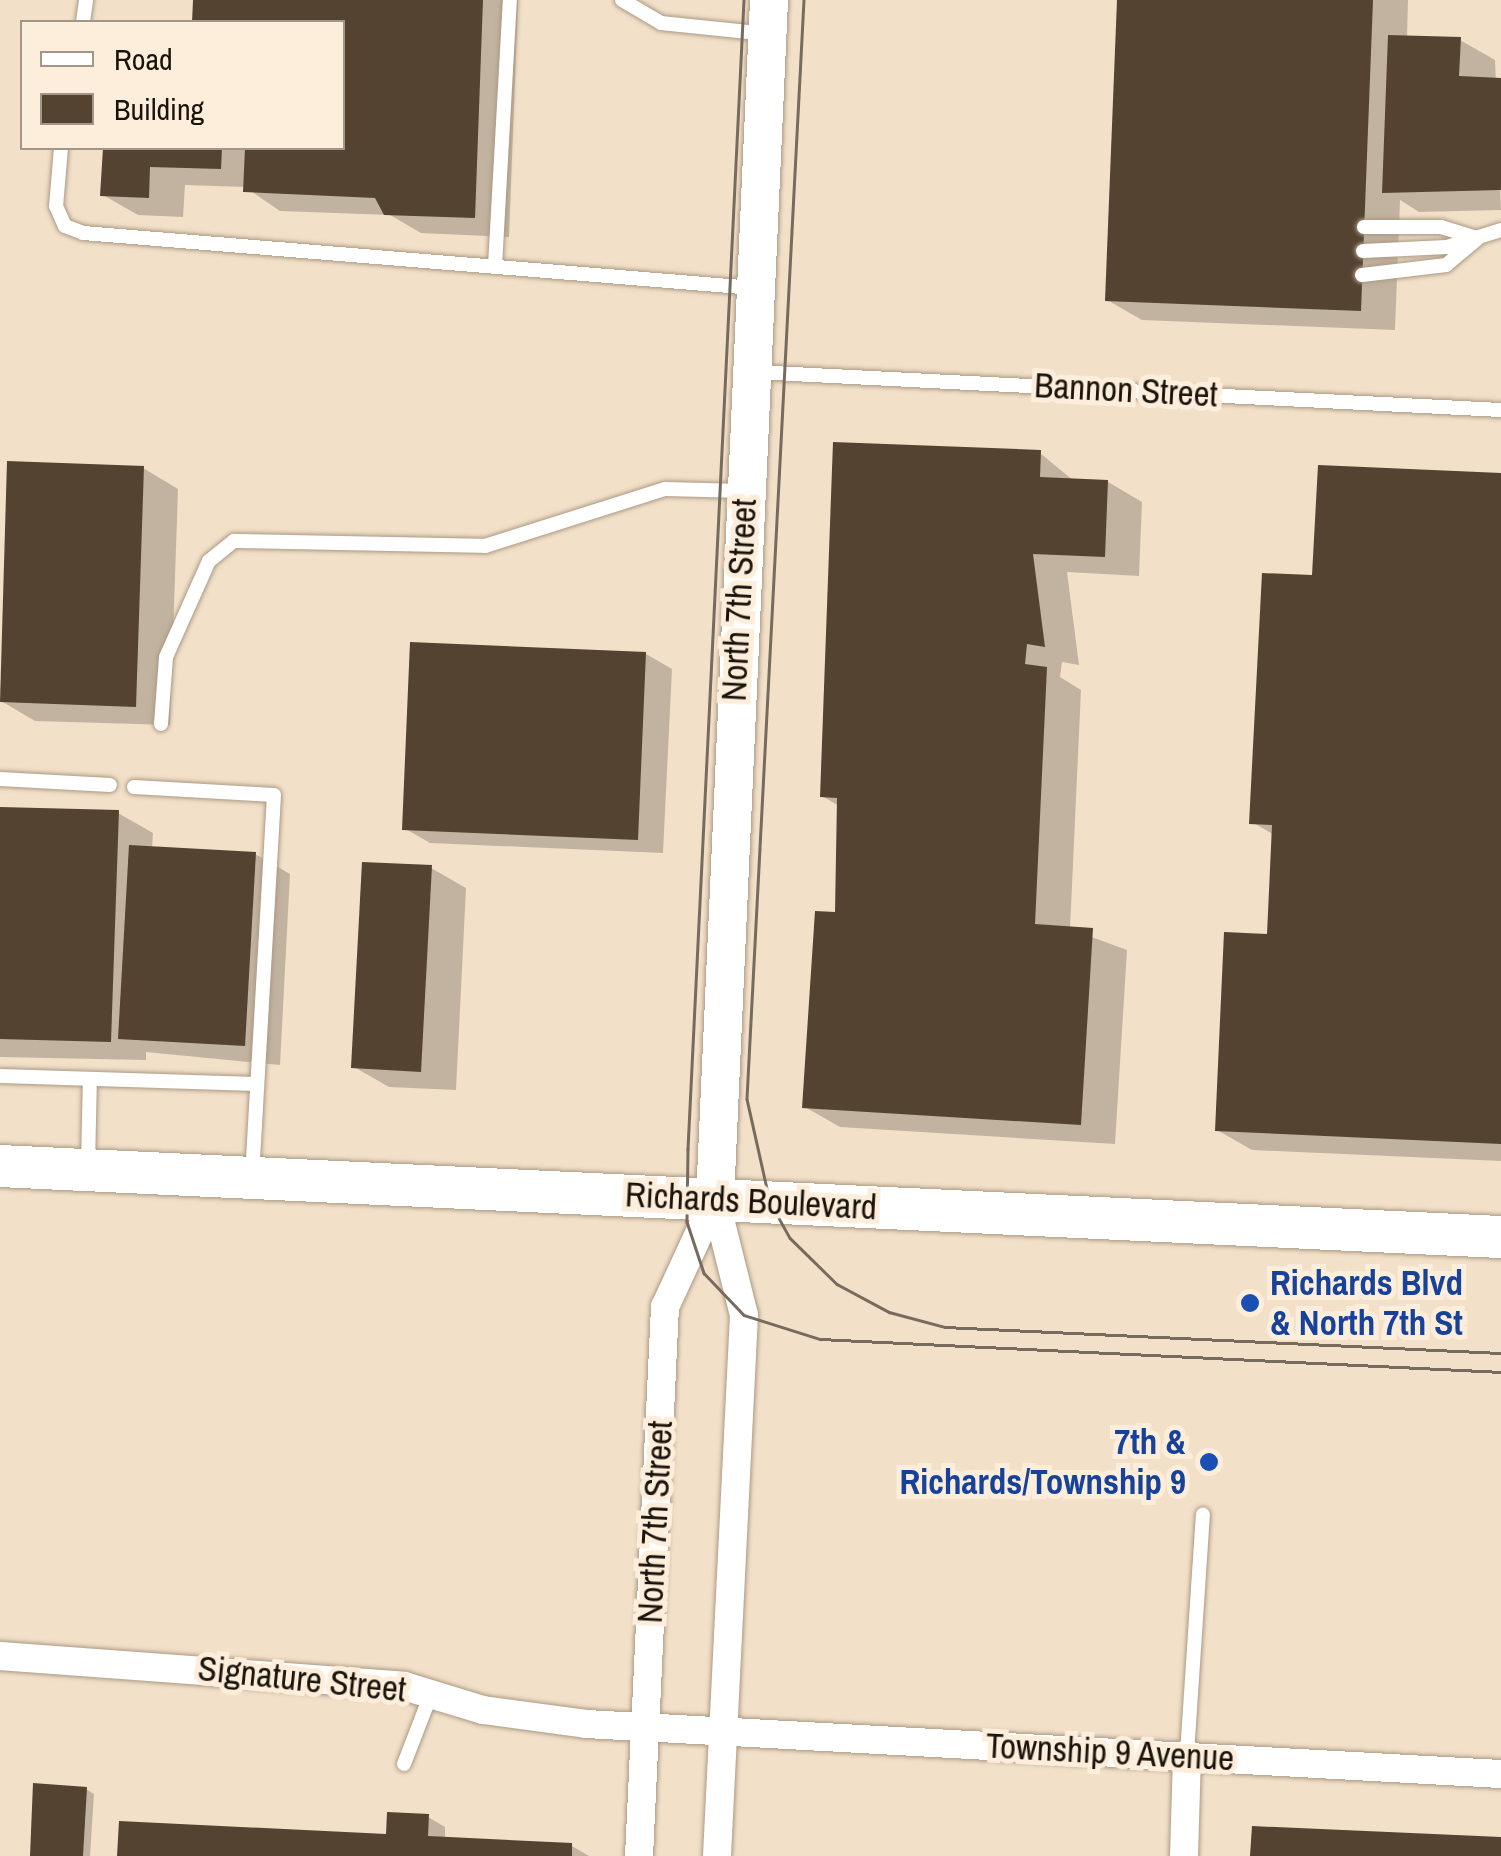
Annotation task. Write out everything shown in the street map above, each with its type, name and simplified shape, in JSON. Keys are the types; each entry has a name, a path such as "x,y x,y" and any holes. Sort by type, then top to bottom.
{"main road":[{"name":"North 7th Street","path":"716,1199 744,491 768,17"},
{"name":"Richards Boulevard","path":"0,1166 1501,1237"}],"street":[{"name":"North 7th Street","path":"639,1856 665,1307 716,1199"},
{"name":"North 7th Street","path":"716,1199 744,1315 716,1856"},
{"name":"Signature Street","path":"0,1656 228,1667 431,1694 542,1720 720,1735"},
{"name":"Township 9 Avenue","path":"720,1735 1187,1754 1501,1774"},
{"path":"1184,1856 1187,1754"}],"lane":[{"path":"495,266 510,0"},
{"path":"622,0 661,23 768,17"},
{"path":"61,150 56,206 65,226 84,234 754,288"},
{"path":"1364,226 1440,227 1477,238"},
{"path":"1363,251 1477,238 1501,230"},
{"path":"1362,275 1446,265 1477,238"},
{"name":"Bannon Street","path":"750,372 1501,410"},
{"path":"161,724 166,657 210,561 234,541 485,546 666,488 744,491"},
{"path":"0,780 110,785"},
{"path":"134,788 274,794 252,1178"},
{"path":"0,1076 257,1084"},
{"path":"88,1170 90,1079"},
{"path":"1187,1754 1203,1514"},
{"path":"404,1764 431,1694"}],"building":[{"path":"193,0 483,0 475,218 384,215 375,198 243,192 245,150 345,150 345,20 192,20"},
{"path":"1117,0 1373,0 1361,311 1105,301"},
{"path":"1388,35 1461,37 1459,76 1501,78 1501,190 1382,193"},
{"path":"103,150 222,150 221,169 150,167 149,198 100,196"},
{"path":"833,442 1041,450 1040,477 1108,480 1105,557 1033,554 1045,647 1027,644 1025,664 1047,667 1035,924 1093,928 1081,1125 802,1108 815,911 835,912 837,798 820,797"},
{"path":"7,461 144,466 136,707 0,702"},
{"path":"1318,465 1501,473 1501,1144 1215,1131 1224,932 1267,934 1272,825 1249,824 1262,573 1312,575"},
{"path":"410,642 646,652 638,840 402,830"},
{"path":"0,807 119,810 111,1042 0,1039"},
{"path":"129,845 256,852 245,1046 118,1039"},
{"path":"362,862 432,865 421,1072 351,1068"},
{"path":"33,1783 87,1787 83,1856 30,1856"},
{"path":"387,1812 429,1814 428,1836 572,1843 572,1856 117,1856 119,1821 386,1834"},
{"path":"1252,1826 1501,1837 1501,1856 1250,1856"}],"tram line":[{"path":"744,0 688,1149 687,1222 704,1273 744,1315 820,1339 1501,1372"},
{"path":"804,0 747,1099 770,1202 790,1238 837,1284 889,1312 945,1327 1501,1353"}],"place":[{"name":"Richards Blvd & North 7th St","path":"1250,1303"},
{"name":"7th & Richards/Township 9","path":"1209,1462"}]}
